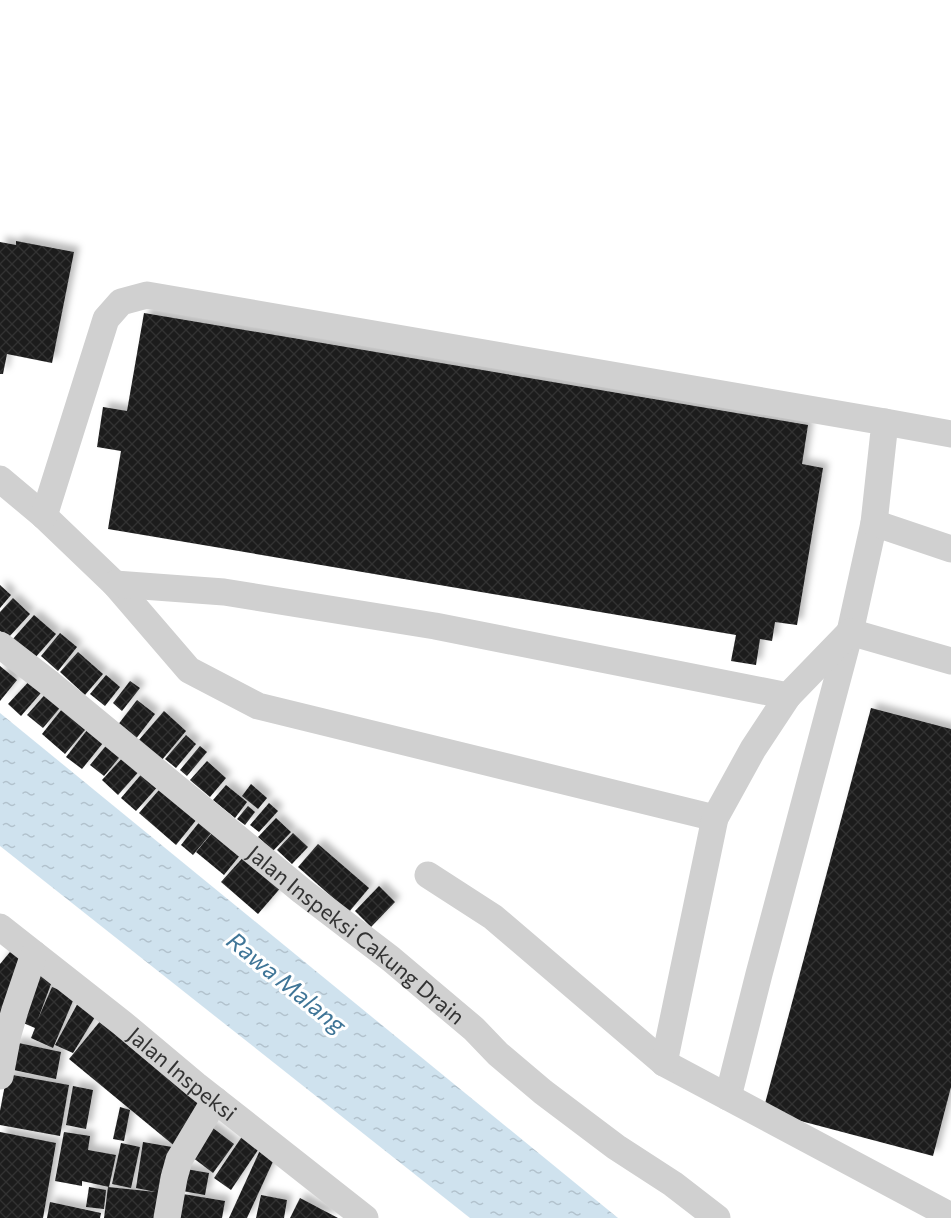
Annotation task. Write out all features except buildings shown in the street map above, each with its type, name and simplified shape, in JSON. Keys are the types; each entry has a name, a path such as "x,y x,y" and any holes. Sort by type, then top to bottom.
{"street":[{"path":"44,516 106,320 121,302 147,295 951,434"},
{"path":"728,1097 850,632 874,523 885,422"},
{"path":"0,479 44,516 115,584 189,670 258,706 715,818"},
{"path":"874,523 951,549"},
{"path":"115,584 224,592 423,624 788,696"},
{"path":"850,632 951,661"},
{"path":"664,1063 715,818 753,749 788,696 850,632"},
{"name":"Jalan Inspeksi Cakung Drain","path":"0,645 302,891 391,959 474,1029 498,1054 543,1092 717,1218"},
{"path":"428,875 493,917 664,1063 951,1216"},
{"name":"Jalan Inspeksi","path":"2,933 34,954 122,1023 215,1100 365,1218"},
{"path":"0,1076 8,1034 34,954"},
{"path":"167,1218 179,1160 215,1100"}],"water":[{"name":"Rawa Malang","path":"0,713 618,1218 470,1218 0,846"}]}
